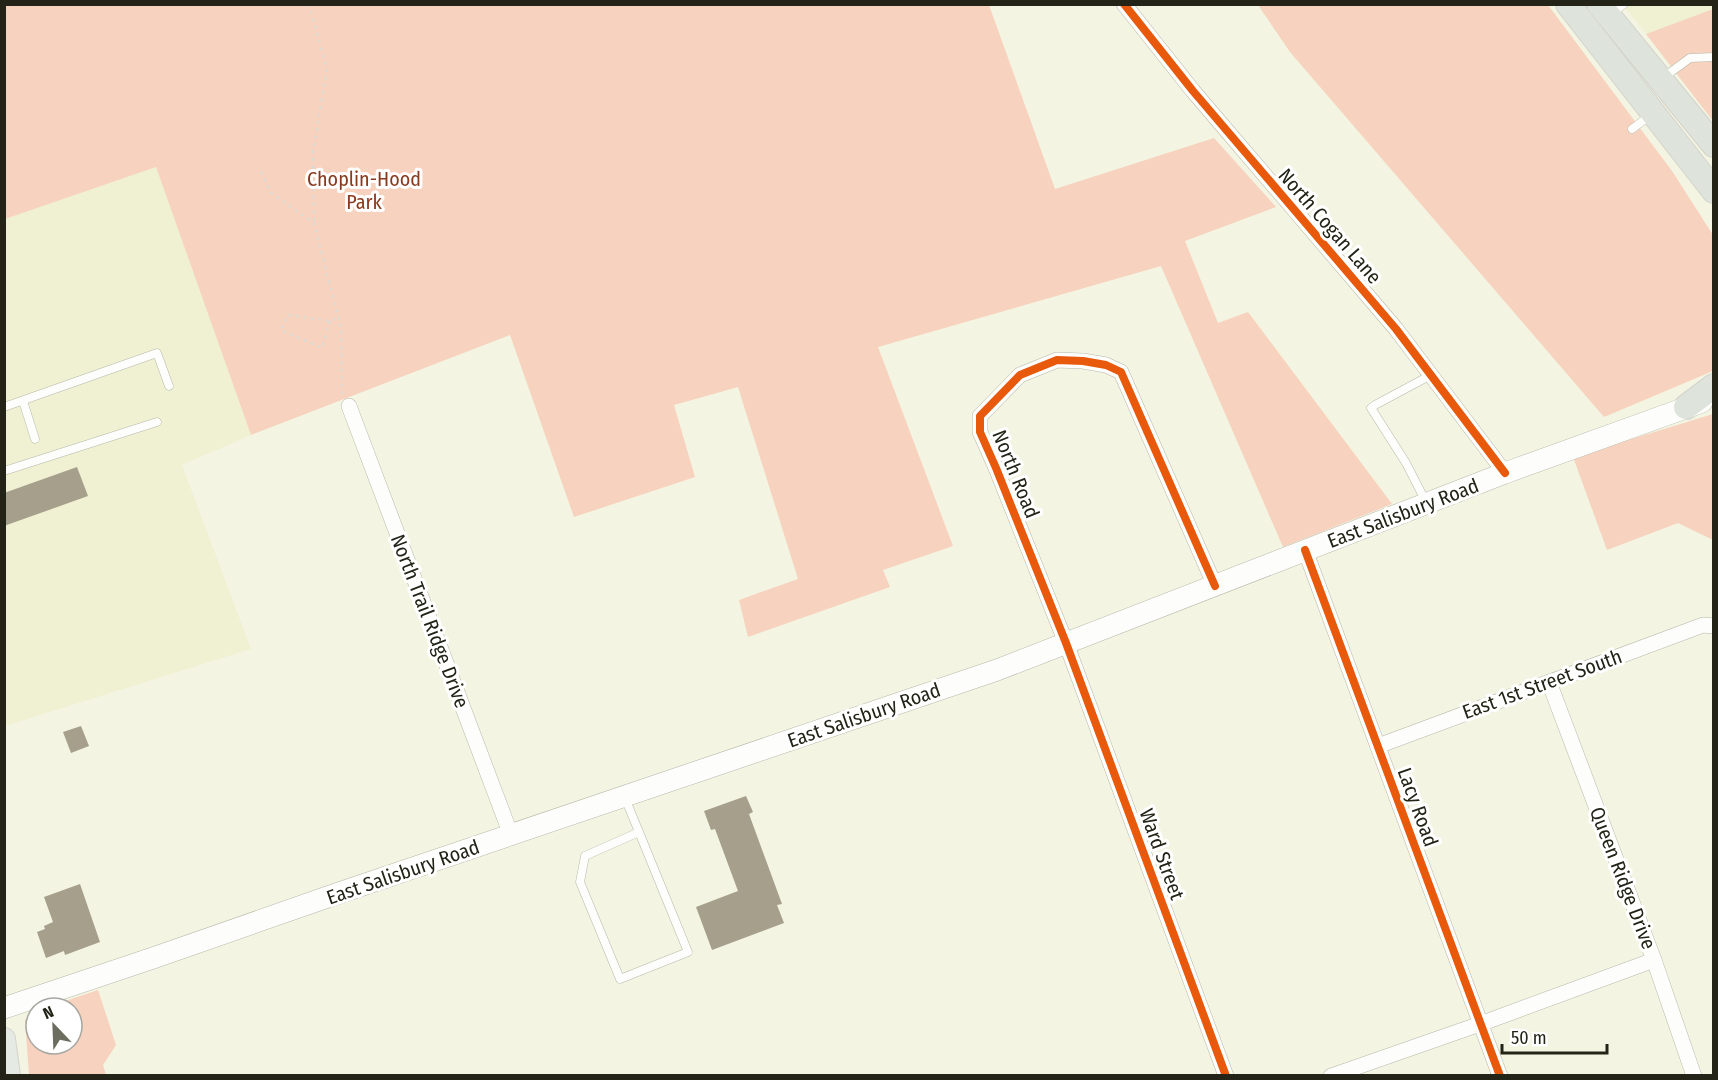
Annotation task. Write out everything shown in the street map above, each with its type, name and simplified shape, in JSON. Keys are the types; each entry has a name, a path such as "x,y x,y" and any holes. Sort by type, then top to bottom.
{"highway":[{"path":"1568,4 1713,191"},
{"path":"1610,8 1660,80 1713,145"},
{"path":"1696,168 1713,205"},
{"path":"1686,407 1713,386"},
{"path":"1686,407 1713,403"}],"main road":[{"name":"East Salisbury Road","path":"4,1008 997,670 1505,473 1713,398"},
{"path":"4,1039 9,1076"}],"street":[{"name":"North Cogan Lane","path":"1124,4 1192,91 1396,329 1505,473"},
{"name":"North Road","path":"1066,643 980,432 980,416 1020,375 1057,360 1106,365 1121,372 1215,586"},
{"name":"North Trail Ridge Drive","path":"345,400 512,835"},
{"name":"Lacy Road","path":"1305,550 1500,1076"},
{"name":"East 1st Street South","path":"1378,746 1703,625 1710,625"},
{"name":"Ward Street","path":"1066,643 1226,1076"},
{"name":"Queen Ridge Drive","path":"1549,682 1654,960 1694,1076"},
{"path":"1331,1076 1654,960"}],"lane":[{"path":"1660,80 1690,58 1713,57"},
{"path":"1632,129 1653,113"},
{"path":"4,407 157,353 169,386"},
{"path":"1427,503 1406,463 1371,408 1431,375"},
{"path":"23,400 34,439"},
{"path":"4,471 157,422"},
{"path":"624,797 639,832 688,952 620,980 580,882 585,856 639,832"}],"path":[{"path":"309,4 327,69 313,152 314,223 341,328 345,400"},
{"path":"261,172 270,192 314,223"},
{"path":"330,321 322,348 281,330 288,315 330,321 338,318"}],"shaded area":[{"path":"1623,5 1713,5 1713,9 1646,34"},
{"path":"156,167 251,435 182,465 251,649 5,726 4,219"}],"green space":[{"name":"Choplin-Hood Park","path":"4,5 989,5 1055,189 1214,138 1276,207 1185,241 1218,323 1248,312 1392,504 1283,547 1161,266 878,347 953,546 883,570 890,587 748,637 739,600 798,579 738,387 674,405 695,477 574,517 510,335 251,435 156,167 5,219"},
{"path":"1258,5 1548,5 1672,171 1713,235 1713,371 1604,417 1290,52"},
{"path":"1713,9 1713,121 1646,34"},
{"path":"1713,414 1713,540 1678,523 1607,550 1573,457"},
{"path":"98,990 116,1045 103,1065 106,1075 29,1075 28,1056 84,1056 84,996 80,996"}],"building":[{"path":"77,467 88,496 4,526 4,493"},
{"path":"81,726 89,746 71,753 63,732"},
{"path":"746,796 753,812 749,814 782,904 777,905 784,923 712,950 696,907 738,891 715,829 711,830 704,811"},
{"path":"80,884 100,942 65,955 64,951 46,958 37,932 53,922 44,897"}],"cycle path":[{"path":"1124,4 1193,91 1396,329 1505,473"},
{"path":"1215,586 1121,372 1106,365 1057,360 1020,375 980,416 980,432 1066,643 1226,1076"},
{"path":"1305,550 1500,1076"}]}
